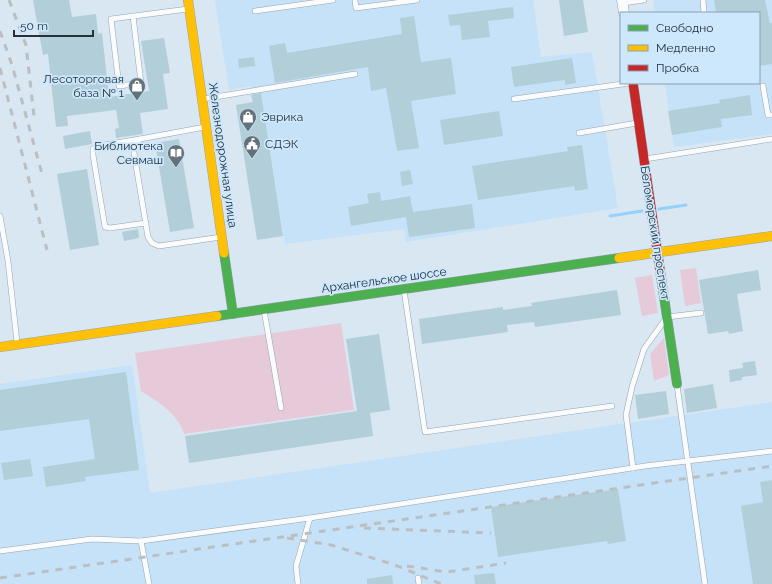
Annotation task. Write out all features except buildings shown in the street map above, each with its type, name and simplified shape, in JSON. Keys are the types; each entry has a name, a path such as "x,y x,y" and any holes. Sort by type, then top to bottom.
{"main road":[{"name":"Железнодорожная улица","path":"189,4 233,314"},
{"name":"Беломорский проспект","path":"633,84 677,384"},
{"name":"Архангельское шоссе","path":"0,347 772,236"}],"lane":[{"path":"256,12 332,0"},
{"path":"355,0 356,8 417,0"},
{"path":"623,5 644,0"},
{"path":"702,0 704,12"},
{"path":"133,16 141,83 119,86 111,19 133,16 189,4"},
{"path":"202,99 355,74"},
{"path":"514,100 623,84"},
{"path":"763,86 768,115 772,115"},
{"path":"579,133 638,123"},
{"path":"146,223 110,228 105,227 93,155 94,149 98,146 206,127"},
{"path":"140,139 134,145 134,153 148,237 152,243 159,246 222,237"},
{"path":"643,159 772,139"},
{"path":"0,216 8,261 17,345"},
{"path":"404,289 425,432 612,406"},
{"path":"264,310 281,408"},
{"path":"633,468 626,415 632,387 644,348 667,318 701,313"},
{"path":"677,384 705,584"},
{"path":"0,550 92,539 141,541 310,518 633,468 772,451"},
{"path":"298,584 296,566 310,518"},
{"path":"141,541 149,584"}],"shaded area":[{"path":"215,0 533,0 541,57 592,52 618,208 406,242 404,229 285,244 262,101 253,102 250,86 229,90"},
{"path":"653,0 772,0 772,134 674,147 665,84 760,84 760,12 655,12"},
{"path":"696,268 701,303 685,306 680,270"},
{"path":"652,275 658,313 642,316 635,278"},
{"path":"341,323 354,410 184,434 177,420 167,409 141,391 135,353"},
{"path":"664,338 669,375 654,381 650,354"},
{"path":"132,365 150,493 772,402 772,584 0,584 0,384"}],"waterway":[{"path":"659,209 686,205"},
{"path":"610,216 642,211"}],"railway":[{"path":"9,0 26,45 34,116"},
{"path":"0,31 12,65 42,174"},
{"path":"0,68 47,250"},
{"path":"0,578 772,466"},
{"path":"364,528 491,533"},
{"path":"287,538 331,545 395,565 441,584"},
{"path":"407,566 447,572 506,563"}],"traffic: fast":[{"path":"224,253 233,314"},
{"path":"217,316 619,258"},
{"path":"661,277 677,384"}],"traffic: slow":[{"path":"188,0 224,253"},
{"path":"619,258 772,236"},
{"path":"0,347 217,316"}],"traffic: jam":[{"path":"633,84 661,277"}],"place":[{"name":"Лесоторговая база № 1","path":"137,101"},
{"name":"Эврика","path":"248,132"},
{"name":"СДЭК","path":"252,159"},
{"name":"Библиотека Севмаш","path":"176,168"}]}
